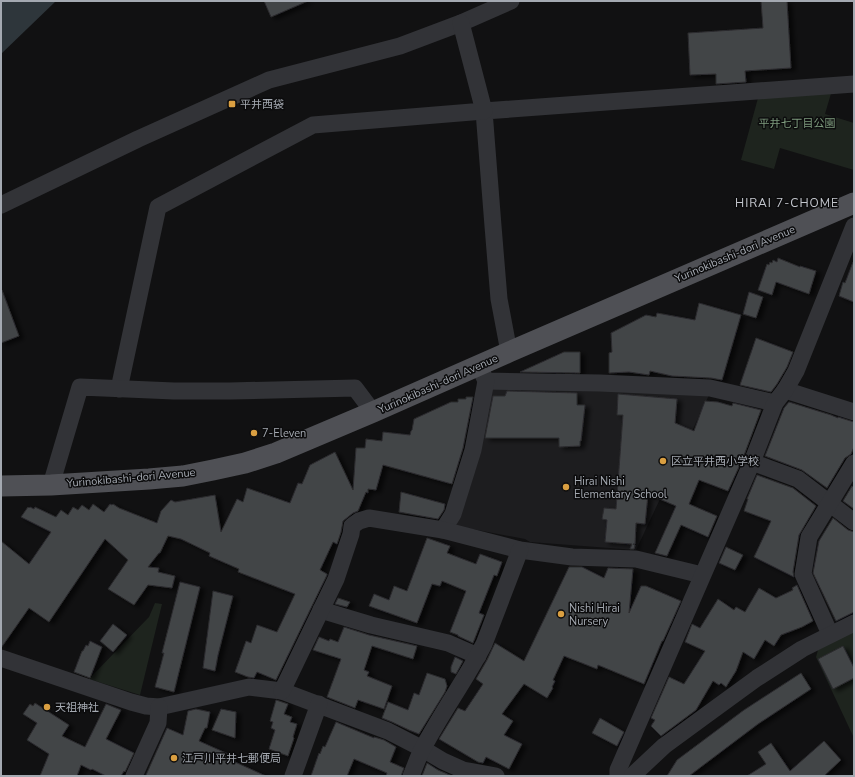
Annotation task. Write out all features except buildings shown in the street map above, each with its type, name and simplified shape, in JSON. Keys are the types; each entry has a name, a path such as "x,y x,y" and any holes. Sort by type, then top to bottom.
{"main road":[{"name":"Yurinokibashi-dori Avenue","path":"1,486 182,476 246,463 276,453 373,412 482,373 509,352 854,203"}],"street":[{"path":"1,205 138,139 270,80 400,46 461,23 511,1"},
{"path":"461,23 484,111 500,299 509,352"},
{"path":"119,389 158,207 314,125 854,84"},
{"path":"618,776 618,770 780,396 796,371 854,226"},
{"path":"444,530 453,514 473,450 482,373 600,383 710,388 780,396 854,412"},
{"path":"51,484 80,387 174,391 355,388 373,412"},
{"path":"752,462 798,479 854,522"},
{"path":"830,634 805,582 803,574 808,537 854,463"},
{"path":"282,691 336,579 351,534 352,526 359,521 369,518 444,530 520,550 572,557 636,558 702,576"},
{"path":"411,776 423,748 445,708 484,644 520,550"},
{"path":"320,610 370,625 448,643 478,656"},
{"path":"632,776 664,746 757,678 802,649 854,622"},
{"path":"1,658 130,702 146,706 159,707 249,687 282,691 388,731 423,748 443,761 463,770 491,776"},
{"path":"293,776 319,704"},
{"path":"134,776 158,723 159,707"}],"shaded area":[{"path":"1,1 56,1 1,54"},
{"name":"Hirai Nishi Elementary School","path":"487,389 603,389 709,395 636,550 530,542 525,539 456,526"}],"green space":[{"name":"平井七丁目公園","path":"832,90 825,114 854,123 854,170 780,148 774,169 741,160 758,98"},
{"path":"155,603 162,604 140,695 89,679 149,617"},
{"path":"854,631 854,738 816,657 818,650"}],"place":[{"name":"平井西袋","path":"232,104"},
{"name":"7-Eleven","path":"254,433"},
{"name":"区立平井西小学校","path":"663,461"},
{"name":"Hirai Nishi Elementary School","path":"566,487"},
{"name":"Nishi Hirai Nursery","path":"561,614"},
{"name":"天祖神社","path":"47,707"},
{"name":"江戸川平井七郵便局","path":"174,758"}],"district":[{"name":"HIRAI 7-CHOME","path":"787,203"}]}
